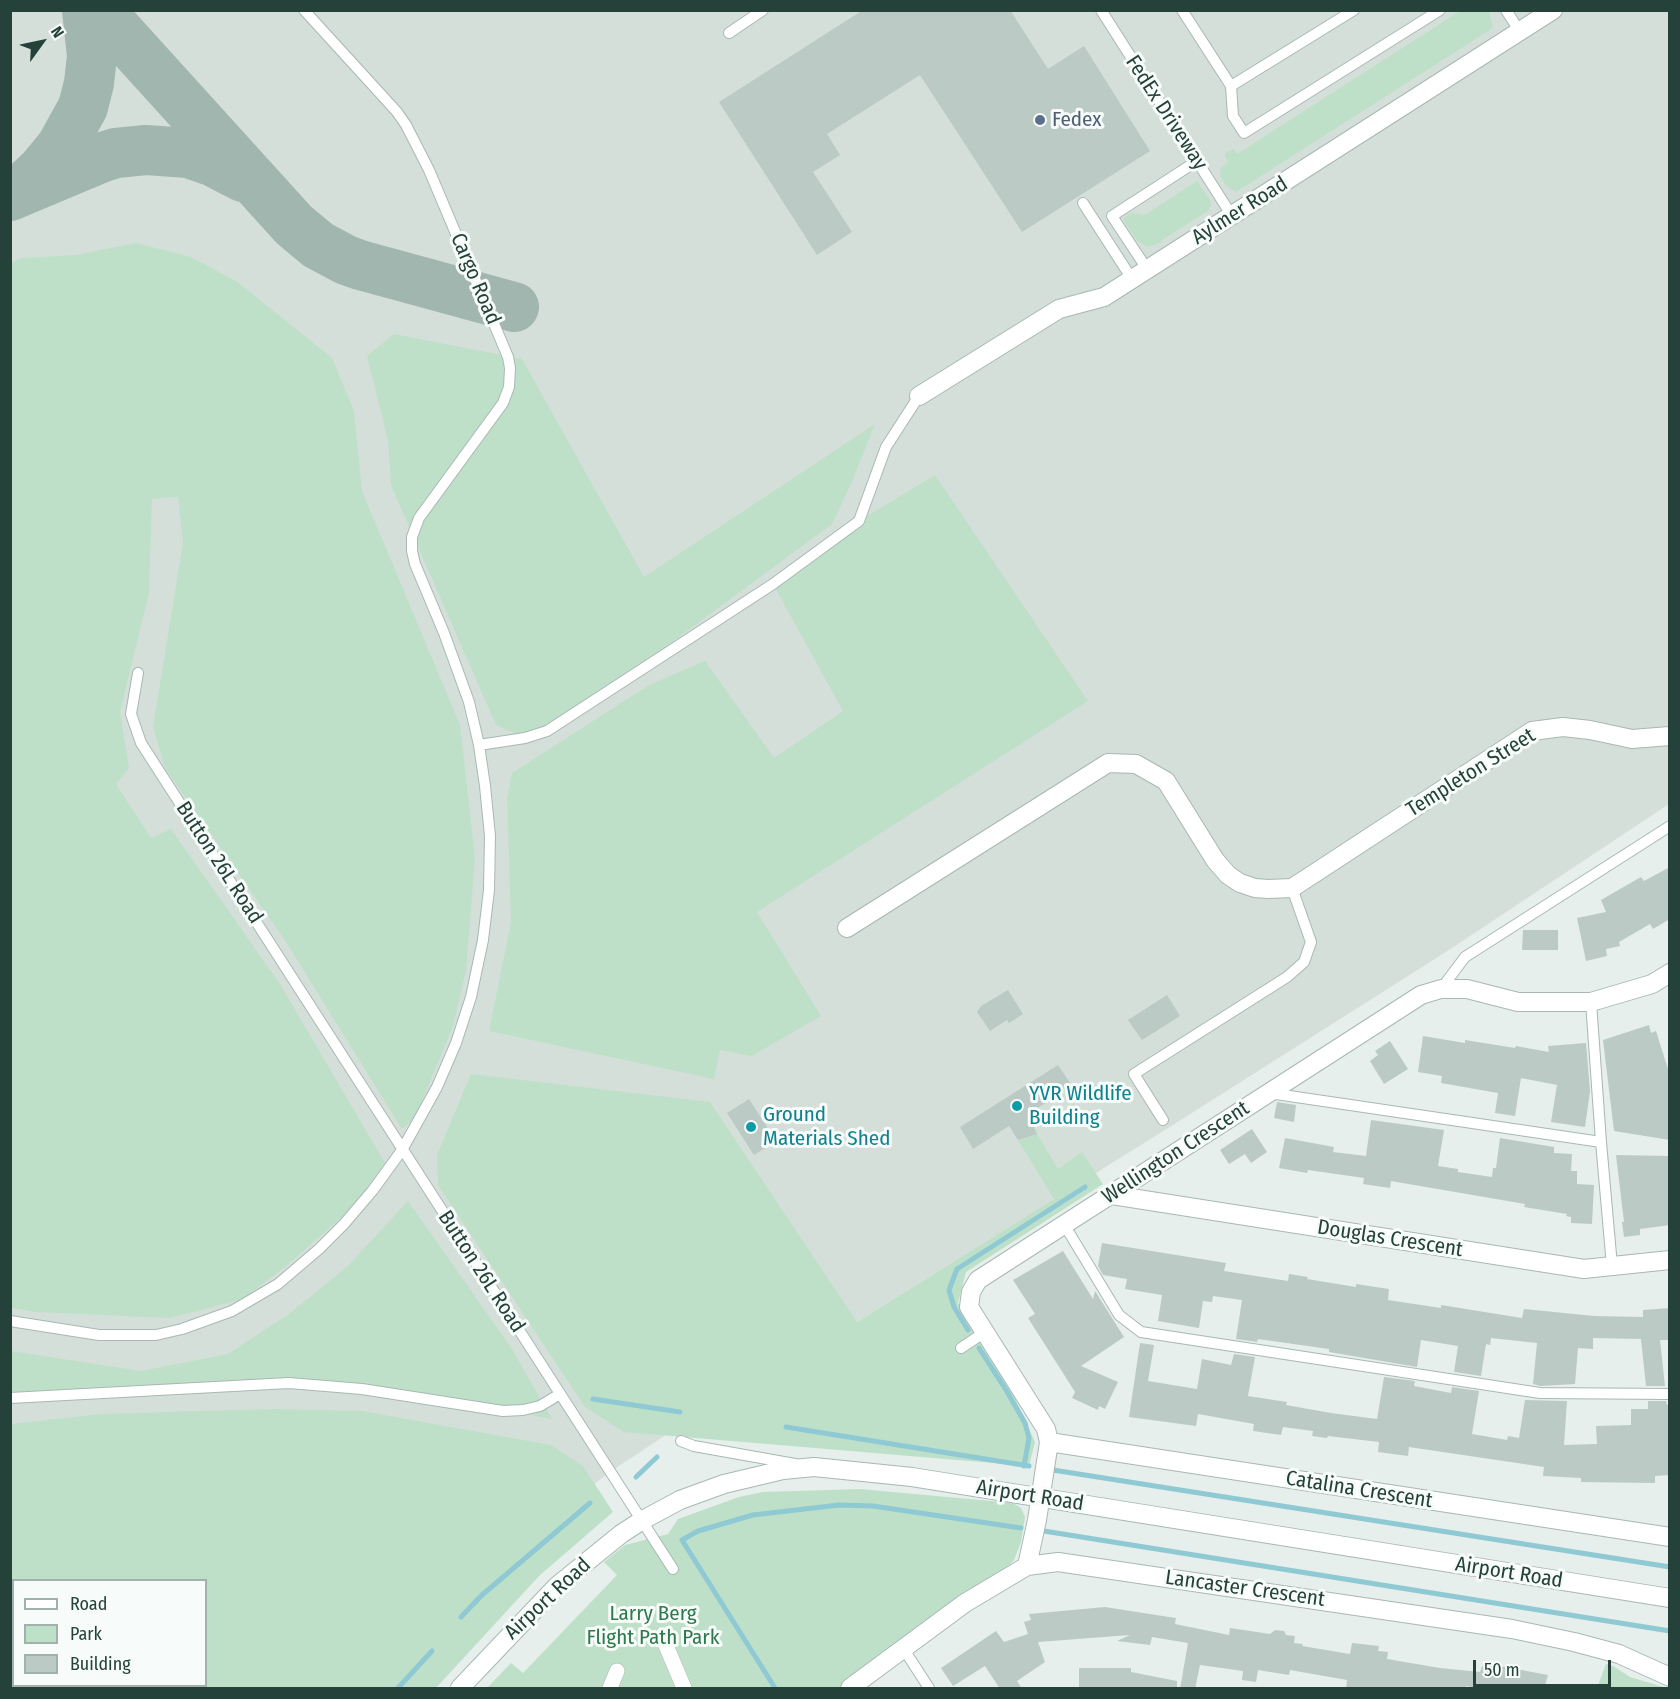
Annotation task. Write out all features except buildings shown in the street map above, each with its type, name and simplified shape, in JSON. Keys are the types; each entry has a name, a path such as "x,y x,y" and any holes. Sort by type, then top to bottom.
{"street":[{"name":"Aylmer Road","path":"920,396 1059,309 1104,297 1553,10"},
{"name":"Templeton Street","path":"1292,888 1532,731 1563,727 1632,739 1670,736"},
{"path":"847,928 1108,763 1136,764 1166,781 1215,860 1228,875 1240,883 1255,888 1292,888"},
{"name":"Wellington Crescent","path":"1049,1442 1046,1429 969,1307 971,1293 978,1280 1422,995 1441,989 1467,989 1518,1002 1591,1002 1652,984 1670,973"},
{"name":"Douglas Crescent","path":"1112,1195 1584,1269 1670,1260"},
{"path":"1027,1566 1049,1442"},
{"name":"Catalina Crescent","path":"1049,1442 1670,1537"},
{"name":"Airport Road","path":"460,1689 557,1586 613,1540 641,1521 680,1500 724,1484 783,1470 814,1467 912,1477 1670,1598"},
{"name":"Lancaster Crescent","path":"850,1689 965,1603 1027,1566 1058,1562 1512,1629 1619,1654 1670,1677"},
{"path":"662,1636 684,1689"},
{"path":"610,1689 616,1671"}],"lane":[{"name":"Cargo Road","path":"10,1321 99,1335 156,1335 182,1329 232,1311 278,1284 320,1249 345,1224 402,1150 437,1087 456,1043 471,997 483,940 489,890 490,836 479,745 469,702 416,564 412,551 412,537 419,518 503,403 510,379 508,357 429,170 406,124 304,10"},
{"path":"729,33 764,10"},
{"name":"FedEx Driveway","path":"1101,10 1232,216"},
{"path":"1182,10 1231,86 1233,116 1244,133 1440,10"},
{"path":"1231,86 1354,10"},
{"path":"1506,10 1520,32"},
{"path":"1139,274 1112,216 1197,160"},
{"path":"1083,203 1139,274"},
{"path":"479,745 525,738 547,731 773,584 859,521 886,447 920,396"},
{"name":"Button 26L Road","path":"138,673 131,714 141,743 673,1569"},
{"path":"1441,989 1465,957 1670,826"},
{"path":"1163,1120 1134,1074 1287,977 1304,962 1311,942 1292,888"},
{"path":"1591,1002 1612,1266"},
{"path":"1268,1093 1601,1142"},
{"path":"1065,1226 1119,1315 1141,1332 1540,1393 1670,1394"},
{"path":"961,1348 985,1332"},
{"path":"10,1398 289,1383 362,1389 503,1412 540,1406 560,1394"},
{"path":"681,1441 694,1446 814,1467"},
{"path":"903,1648 929,1689"}],"shaded area":[{"path":"11,11 1669,11 1669,804 1449,950 1165,1130 857,1322 855,1319 711,1405 610,1472 323,1688 11,1688"}],"green space":[{"path":"1460,11 1489,11 1493,28 1236,192 1226,186 1220,175 1221,168 1228,161 1224,154 1233,149 1237,154"},
{"path":"1197,181 1210,200 1211,205 1208,211 1162,242 1148,247 1137,241 1124,218 1131,213 1145,215"},
{"path":"136,243 191,257 236,281 332,358 354,411 362,491 460,725 475,858 466,971 453,1026 415,1118 402,1129 286,942 165,768 153,727 183,543 178,497 152,499 149,593 120,712 129,768 116,784 151,838 171,829 280,984 385,1163 351,1209 286,1266 243,1299 170,1318 36,1312 11,1308 10,264 21,258 76,255"},
{"path":"394,334 522,359 644,577 875,424 832,524 553,730 525,738 496,725 391,485 388,440 367,356"},
{"path":"935,475 1088,701 757,912 821,1016 752,1056 720,1050 714,1079 489,1031 511,922 507,798 512,773 649,685 705,661 774,758 843,711 773,584 859,521"},
{"path":"471,1074 710,1102 857,1322 1054,1199 1018,1140 1037,1134 1058,1169 1082,1152 1103,1184 966,1272 958,1303 1014,1396 1035,1442 1029,1466 624,1432 585,1407 438,1185 437,1155"},
{"path":"408,1201 512,1349 552,1419 410,1393 294,1380 11,1397 11,1351 141,1371 228,1354 289,1314 348,1266"},
{"path":"274,1409 362,1411 551,1445 583,1466 613,1512 539,1576 436,1688 11,1688 11,1424 100,1414"},
{"name":"Larry Berg Flight Path Park","path":"860,1489 1013,1503 1021,1508 1025,1517 1021,1542 1014,1560 1004,1571 920,1624 840,1688 487,1688 511,1663 523,1673 617,1575 604,1562 625,1545 668,1534 678,1519 739,1497 763,1492"},
{"path":"1606,1664 1630,1677 1667,1688 1597,1688"}],"waterway":[{"path":"968,1330 954,1307 949,1290 957,1269 1085,1187"},
{"path":"979,1348 1025,1423 1029,1438 1024,1466"},
{"path":"593,1399 680,1412"},
{"path":"786,1427 1029,1466"},
{"path":"636,1477 657,1457"},
{"path":"1053,1470 1670,1567"},
{"path":"461,1617 482,1595 590,1503"},
{"path":"775,1688 682,1540 698,1531 753,1515 839,1505 873,1506 1021,1528"},
{"path":"1044,1531 1670,1631"},
{"path":"398,1688 432,1651"}],"taxiway":[{"path":"26,185 61,147 83,107 92,56 87,10"},
{"path":"99,10 294,225 318,245 360,265 514,307"},
{"path":"10,196 103,157 116,153 146,150 188,153 214,162 243,177"}],"place":[{"name":"Fedex","path":"1040,120"},
{"name":"YVR Wildlife Building","path":"1017,1106"},
{"name":"Ground Materials Shed","path":"751,1127"}]}
